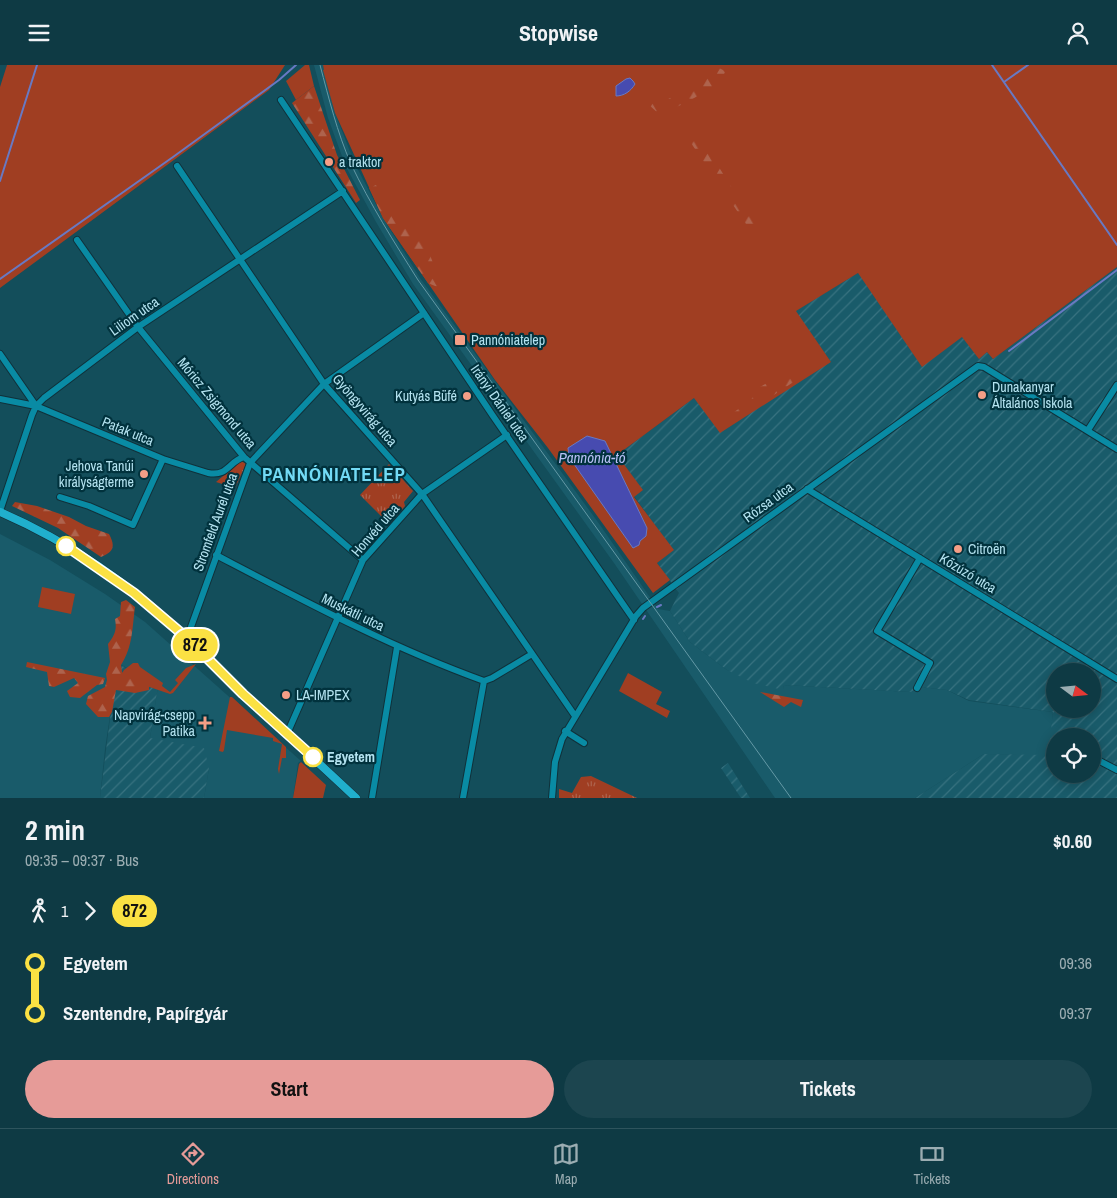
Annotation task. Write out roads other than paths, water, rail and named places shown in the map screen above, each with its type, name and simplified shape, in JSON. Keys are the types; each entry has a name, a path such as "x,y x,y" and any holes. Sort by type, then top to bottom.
{"main road":[{"path":"0,511 38,530 93,564 134,593 187,638 243,694 356,798"}],"street":[{"name":"Irányi Dániel utca","path":"281,100 634,620"},
{"name":"Gyöngyvirág utca","path":"177,166 324,384 422,494 574,716"},
{"name":"Liliom utca","path":"36,406 138,327 343,191"},
{"name":"Móricz Zsigmond utca","path":"77,240 138,327 244,457 363,560"},
{"name":"Stromfeld Aurél utca","path":"187,638 250,463 324,384 424,313"},
{"path":"0,354 36,406 0,511"},
{"name":"Rózsa utca","path":"552,798 557,751 565,731 634,620 644,608 978,366 984,367 1117,449"},
{"path":"1088,430 1117,385"},
{"name":"Patak utca","path":"0,399 36,406 164,459 215,475 221,473 239,458 244,457"},
{"name":"Honvéd utca","path":"287,734 363,560 422,494 507,435"},
{"path":"60,497 89,506 133,525 164,459"},
{"name":"Kőzúzó utca","path":"807,489 1117,679"},
{"name":"Muskátli utca","path":"216,555 337,619 439,665 484,681"},
{"path":"917,688 930,663 877,631 920,558"},
{"path":"372,798 397,647"},
{"path":"463,798 484,681 532,654"},
{"path":"565,731 584,743"},
{"path":"1101,762 1117,770"}],"water":[{"path":"630,78 635,84 633,87 624,94 616,96 616,86"},
{"name":"Pannónia-tó","path":"587,436 605,441 647,528 646,536 640,541 639,545 633,548 569,457 568,448"}],"waterway":[{"path":"0,181 37,65"},
{"path":"0,279 173,157 279,80 296,65"},
{"path":"992,65 1117,245"},
{"path":"1004,82 1028,65"},
{"path":"1009,351 1117,270"},
{"path":"657,607 661,605"}],"tram line":[{"path":"320,65 337,128 351,164 374,208 418,280 791,798"}],"place":[{"name":"a traktor","path":"329,162"},
{"name":"Pannóniatelep","path":"460,340"},
{"name":"Dunakanyar Általános Iskola","path":"982,395"},
{"name":"Kutyás Büfé","path":"467,396"},
{"name":"Jehova Tanúi királyságterme","path":"144,474"},
{"name":"Citroën","path":"958,549"},
{"name":"LA-IMPEX","path":"286,695"},
{"name":"Napvirág-csepp Patika","path":"205,723"},
{"name":"Egyetem","path":"313,757"}],"district":[{"name":"PANNÓNIATELEP","path":"334,474"}]}
